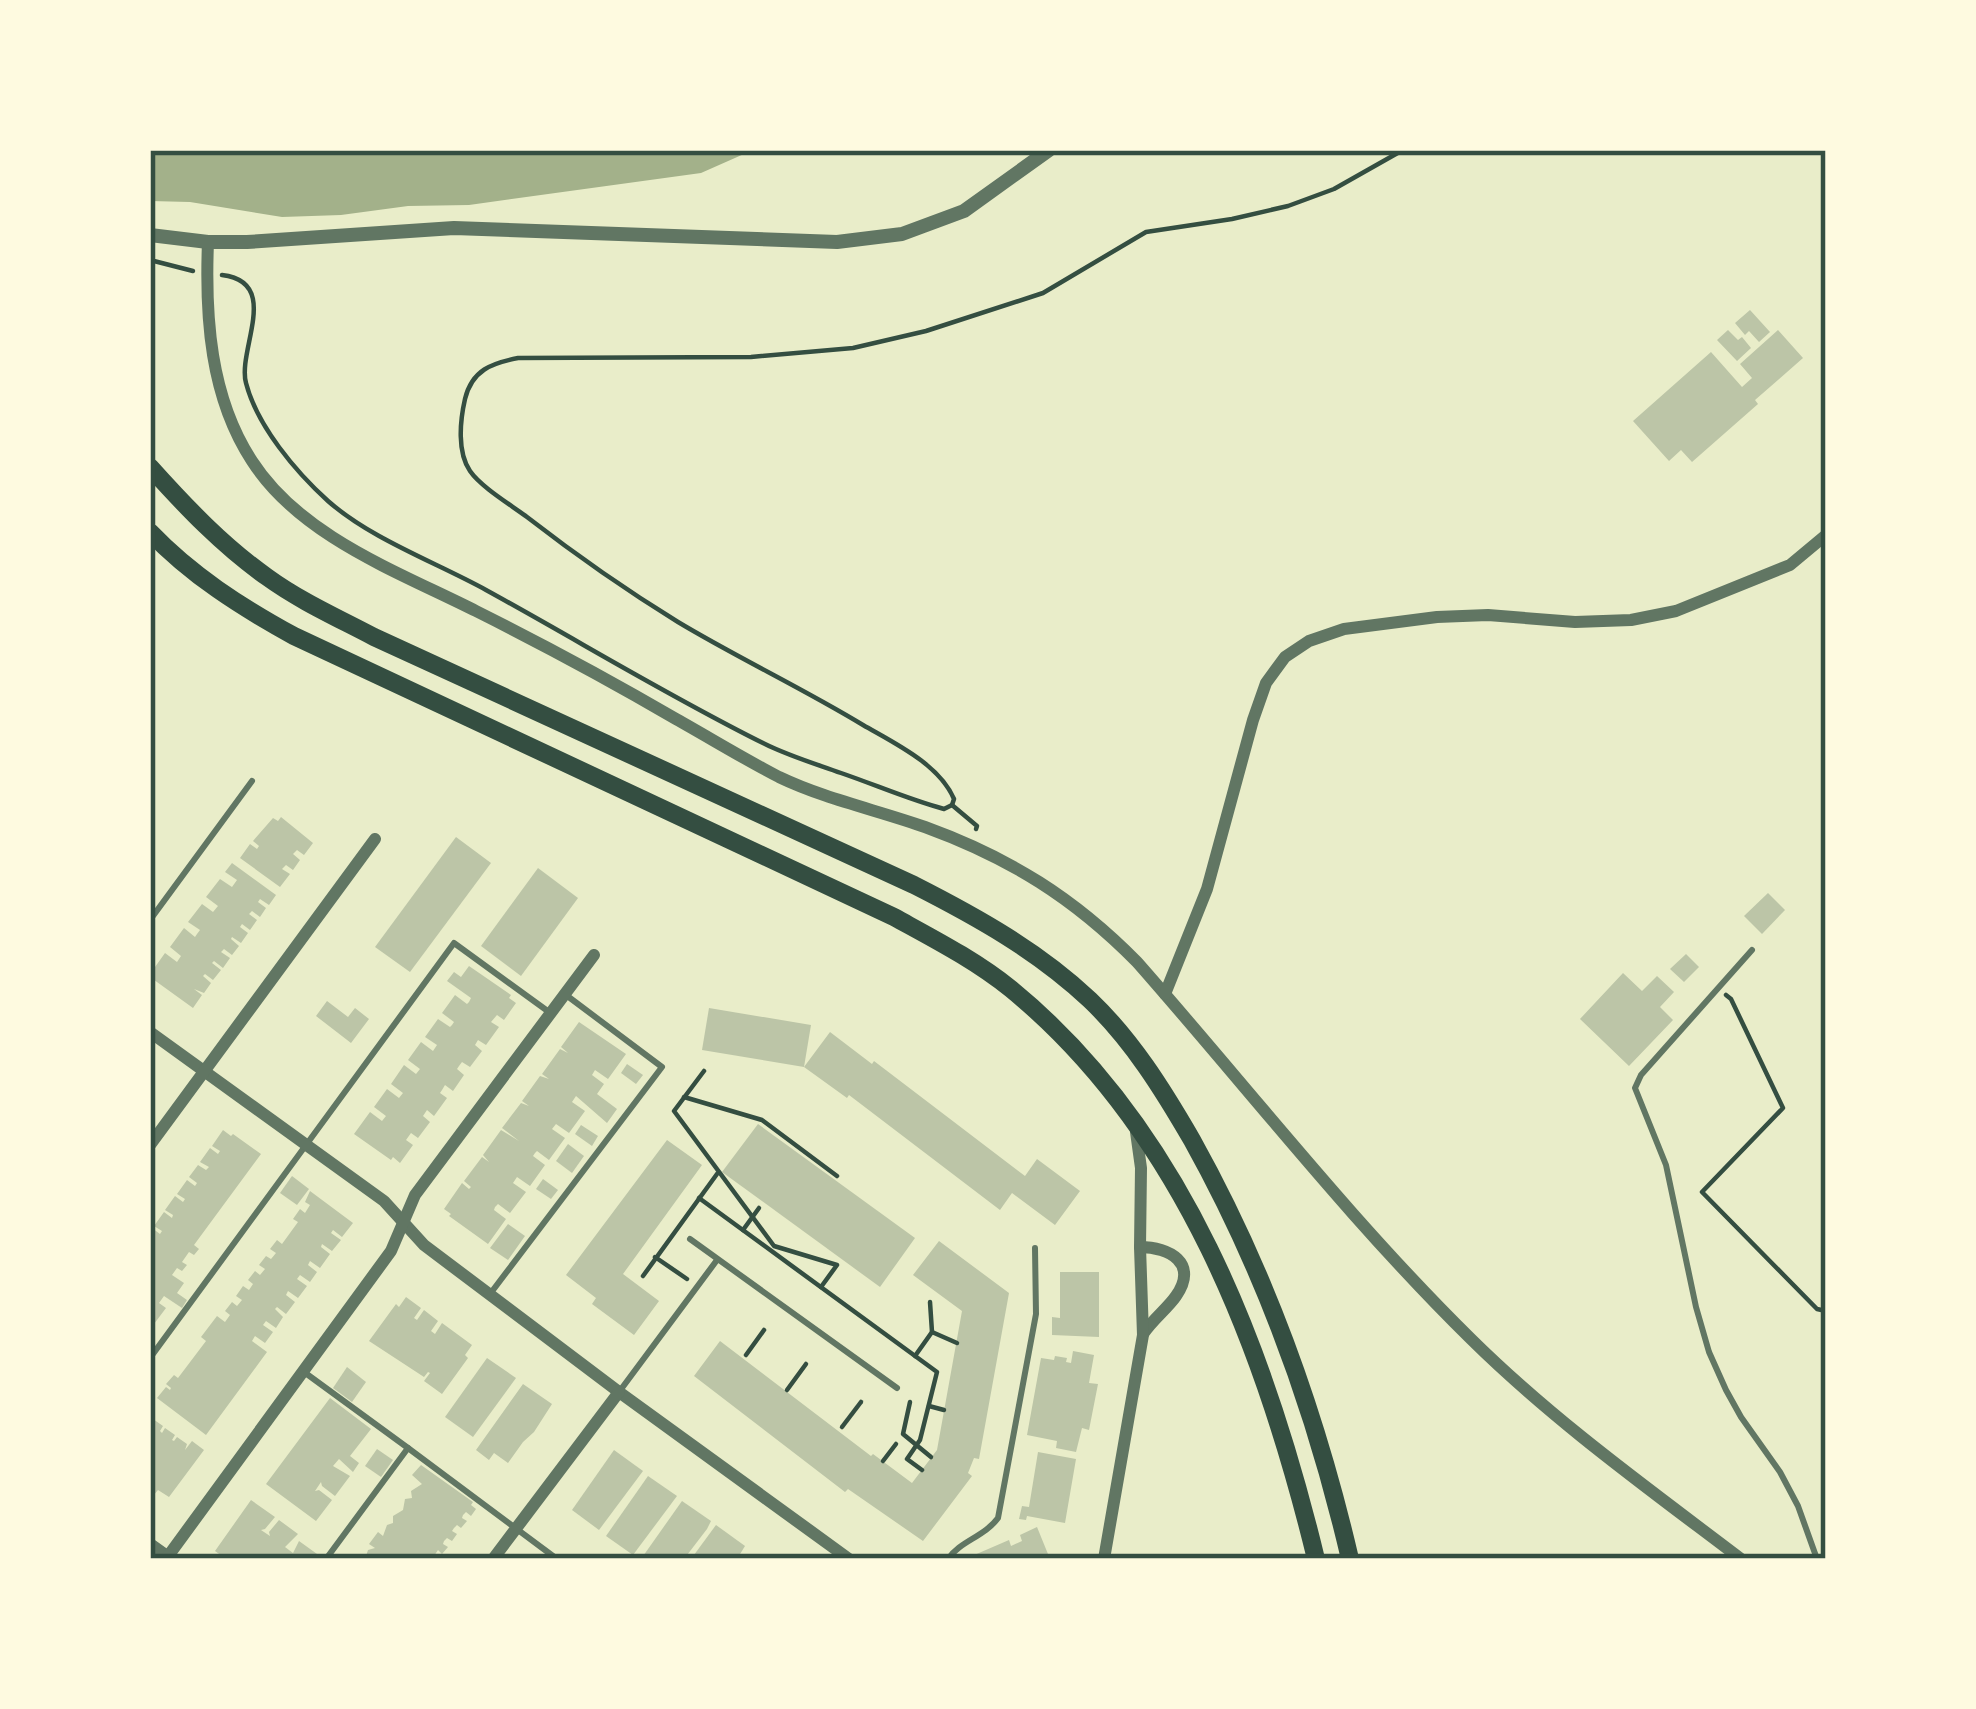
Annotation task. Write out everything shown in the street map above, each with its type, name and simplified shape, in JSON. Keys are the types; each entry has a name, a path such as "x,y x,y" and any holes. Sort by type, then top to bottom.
{"main road":[{"path":"150,467 230,548 269,579 312,604 374,637 914,885 1038,956 1089,999 1148,1067 1235,1224 1318,1434 1350,1559"},
{"path":"150,532 246,610 294,636 873,907 965,956 1010,988 1080,1053 1134,1118 1178,1188 1222,1274 1257,1361 1316,1559"}],"street":[{"path":"150,235 208,242 454,228 837,242 869,239 902,234 964,211 1049,150"},
{"path":"208,242 206,273 222,398 238,438 278,494 307,518 377,561 550,648 782,778 969,844 1060,894 1100,925 1165,994 1387,1254 1476,1344 1594,1446 1741,1559"},
{"path":"1165,994 1207,889 1259,702 1285,656 1309,641 1344,629 1437,617 1488,615 1575,622 1630,620 1676,611 1790,565 1826,536"},
{"path":"150,1145 375,839"},
{"path":"150,1544 168,1558 392,1251 415,1195 594,955"},
{"path":"150,1032 384,1201 424,1245 849,1559"},
{"path":"1104,1559 1143,1335 1141,1168 1134,1118"},
{"path":"1139,1246 1170,1252 1183,1269 1179,1293 1143,1335"},
{"path":"493,1559 619,1392"}],"lane":[{"path":"150,920 252,781"},
{"path":"150,1358 454,943 551,1013"},
{"path":"1751,950 1641,1075 1635,1088 1670,1179 1709,1352 1741,1417 1798,1506 1817,1559"},
{"path":"490,1294 662,1067 565,994"},
{"path":"690,1239 897,1388"},
{"path":"948,1559 998,1518 1036,1314 1035,1248"},
{"path":"619,1392 718,1259"},
{"path":"303,1372 557,1559"},
{"path":"326,1559 408,1448"}],"path":[{"path":"150,260 233,276 248,289 255,313 244,363 246,382 275,441 293,465 358,524 769,746 944,809 954,799 950,790 907,751 680,623 583,560 469,470 461,443 461,416 476,377 490,364 518,358 751,357 853,348 926,331 1043,293 1146,232 1288,206 1334,189 1403,150"},
{"path":"952,805 977,826 969,844"},
{"path":"1718,987 1731,999 1783,1108 1702,1192 1816,1309 1826,1311"},
{"path":"704,1071 674,1111 772,1248 837,1265 821,1287"},
{"path":"684,1097 762,1120 837,1176"},
{"path":"644,1276 718,1173"},
{"path":"699,1198 937,1372 917,1445 907,1459 922,1471"},
{"path":"743,1229 759,1208"},
{"path":"915,1356 932,1332 930,1302"},
{"path":"746,1355 764,1330"},
{"path":"932,1332 957,1343"},
{"path":"787,1390 806,1364"},
{"path":"842,1427 861,1402"},
{"path":"910,1402 903,1434 932,1457"},
{"path":"928,1406 944,1410"},
{"path":"884,1461 896,1444"}],"shaded area":[{"path":"150,150 753,150 701,173 469,205 282,217 190,202 150,201"}],"building":[{"path":"1750,310 1770,332 1759,342 1735,323"},
{"path":"1728,330 1751,348 1737,361 1717,340"},
{"path":"1778,330 1803,358 1692,462 1681,450 1669,461 1633,421 1711,352 1742,387 1752,378 1740,364"},
{"path":"281,817 313,843 304,855 297,850 293,854 300,860 293,870 286,865 282,869 290,874 280,887 240,858 250,844 257,849 253,841 273,818"},
{"path":"456,837 491,863 410,972 375,947"},
{"path":"232,863 276,895 269,905 260,899 266,908 260,917 252,911 249,914 257,920 250,930 242,924 248,933 241,943 232,937 239,946 232,955 224,949 221,952 230,958 223,968 212,963 221,970 213,980 203,976 211,983 204,993 194,989 202,995 193,1008 150,974 165,953 177,962 181,956 170,947 184,928 195,937 200,930 188,922 202,904 213,912 218,906 206,897 220,879 232,887 237,880 225,872"},
{"path":"538,868 578,898 521,976 481,946"},
{"path":"1768,893 1785,910 1762,934 1744,916"},
{"path":"1686,954 1699,967 1684,982 1670,969"},
{"path":"469,966 516,1003 504,1020 497,1015 491,1022 499,1027 486,1045 478,1040 475,1045 482,1051 470,1067 462,1062 459,1066 464,1075 453,1091 445,1085 440,1093 447,1098 434,1116 427,1110 423,1116 430,1122 418,1138 411,1133 406,1140 413,1145 400,1163 391,1160 354,1134 370,1112 382,1121 386,1116 374,1107 387,1089 399,1098 403,1093 391,1084 404,1065 416,1074 420,1069 408,1060 421,1042 433,1051 437,1045 425,1037 438,1019 452,1025 442,1013 455,995 469,1002 471,998 447,981 454,972 461,977"},
{"path":"1623,973 1642,991 1657,976 1674,992 1660,1007 1673,1020 1629,1066 1580,1019"},
{"path":"327,1001 348,1017 355,1008 369,1019 351,1043 316,1016"},
{"path":"709,1008 811,1025 804,1067 702,1050"},
{"path":"579,1022 626,1054 608,1079 595,1070 592,1075 604,1084 597,1094 617,1109 607,1123 576,1096 572,1102 585,1111 569,1133 556,1124 552,1129 565,1138 549,1160 535,1153 545,1165 530,1186 517,1177 513,1183 526,1192 510,1213 498,1204 495,1207 506,1219 488,1244 444,1209 462,1183 471,1187 464,1181 482,1157 489,1162 483,1155 501,1130 519,1141 502,1128 521,1103 529,1106 522,1101 540,1076 549,1079 542,1074 560,1049 568,1053 561,1047"},
{"path":"830,1032 1025,1176 1037,1159 1080,1191 1055,1225 1012,1193 1000,1210 849,1095 847,1098 804,1067"},
{"path":"627,1064 643,1075 636,1084 621,1073"},
{"path":"758,1124 915,1238 880,1287 722,1172"},
{"path":"581,1125 598,1136 592,1146 575,1134"},
{"path":"223,1130 261,1154 194,1245 199,1249 194,1255 189,1252 182,1262 187,1265 172,1275 184,1283 177,1293 187,1300 182,1308 164,1296 159,1303 166,1308 154,1324 150,1321 150,1231 160,1234 154,1226 164,1212 172,1218 165,1210 175,1196 183,1202 177,1194 187,1180 195,1186 189,1177 198,1165 209,1167 200,1162 210,1148 218,1154 212,1146"},
{"path":"667,1140 702,1165 623,1274 659,1301 634,1335 592,1304 596,1298 566,1275"},
{"path":"568,1144 584,1156 572,1173 556,1161"},
{"path":"292,1176 309,1189 297,1205 280,1193"},
{"path":"543,1179 558,1190 551,1199 536,1189"},
{"path":"310,1191 353,1223 342,1237 333,1230 341,1240 332,1251 322,1244 330,1254 320,1268 310,1261 308,1265 317,1272 310,1282 300,1275 297,1279 307,1286 298,1298 288,1291 286,1295 295,1302 286,1314 275,1309 283,1317 276,1328 266,1321 263,1325 273,1332 265,1343 255,1336 252,1341 267,1352 206,1435 157,1398 166,1387 170,1390 166,1384 174,1375 178,1378 206,1341 201,1337 217,1316 225,1322 230,1315 225,1311 232,1302 237,1306 242,1300 236,1296 243,1286 249,1290 253,1284 248,1280 255,1271 260,1275 265,1269 259,1265 276,1253 270,1249 277,1240 282,1244 298,1222 293,1219 300,1209 305,1213"},
{"path":"508,1224 525,1236 508,1260 490,1248"},
{"path":"939,1241 1009,1293 979,1459 974,1458 968,1473 972,1476 923,1541 848,1489 845,1492 694,1376 720,1341 912,1483 937,1450 962,1311 913,1275"},
{"path":"1060,1272 1099,1272 1099,1337 1052,1335 1052,1317 1060,1318"},
{"path":"406,1297 421,1308 414,1318 424,1310 438,1321 431,1331 435,1334 442,1323 472,1345 442,1394 424,1381 430,1373 424,1377 369,1341"},
{"path":"1073,1351 1094,1355 1089,1383 1098,1384 1089,1430 1082,1428 1076,1452 1056,1448 1057,1441 1027,1435 1041,1358 1067,1358 1071,1363"},
{"path":"487,1358 516,1378 473,1437 445,1417"},
{"path":"347,1367 366,1382 352,1402 333,1388"},
{"path":"523,1384 552,1404 508,1463 494,1453 489,1460 476,1450"},
{"path":"330,1398 371,1429 350,1456 359,1463 353,1472 339,1459 333,1466 350,1476 335,1496 321,1482 315,1491 332,1500 316,1521 266,1484"},
{"path":"153,1419 163,1426 162,1433 165,1428 175,1435 172,1440 177,1437 187,1444 185,1450 192,1441 204,1450 169,1497 158,1490 150,1494"},
{"path":"377,1449 393,1460 381,1477 365,1466"},
{"path":"614,1450 643,1471 599,1530 572,1510"},
{"path":"1038,1452 1076,1459 1065,1523 1027,1516 1019,1519 1022,1506 1029,1507"},
{"path":"421,1465 476,1509 471,1516 463,1515 467,1521 454,1528 457,1534 443,1544 448,1547 432,1559 365,1559 368,1550 375,1548 369,1544 378,1532 383,1536 393,1516 403,1510 405,1499 412,1498 411,1491 422,1484 412,1475"},
{"path":"648,1476 677,1496 633,1555 606,1536"},
{"path":"251,1500 275,1517 261,1530 270,1536 279,1520 298,1534 285,1547 293,1553 299,1541 324,1559 226,1559 215,1551"},
{"path":"682,1501 711,1521 707,1529 684,1559 641,1559"},
{"path":"716,1525 745,1546 737,1559 691,1559"},
{"path":"1037,1527 1050,1559 965,1559 1009,1540 1011,1546"}]}
